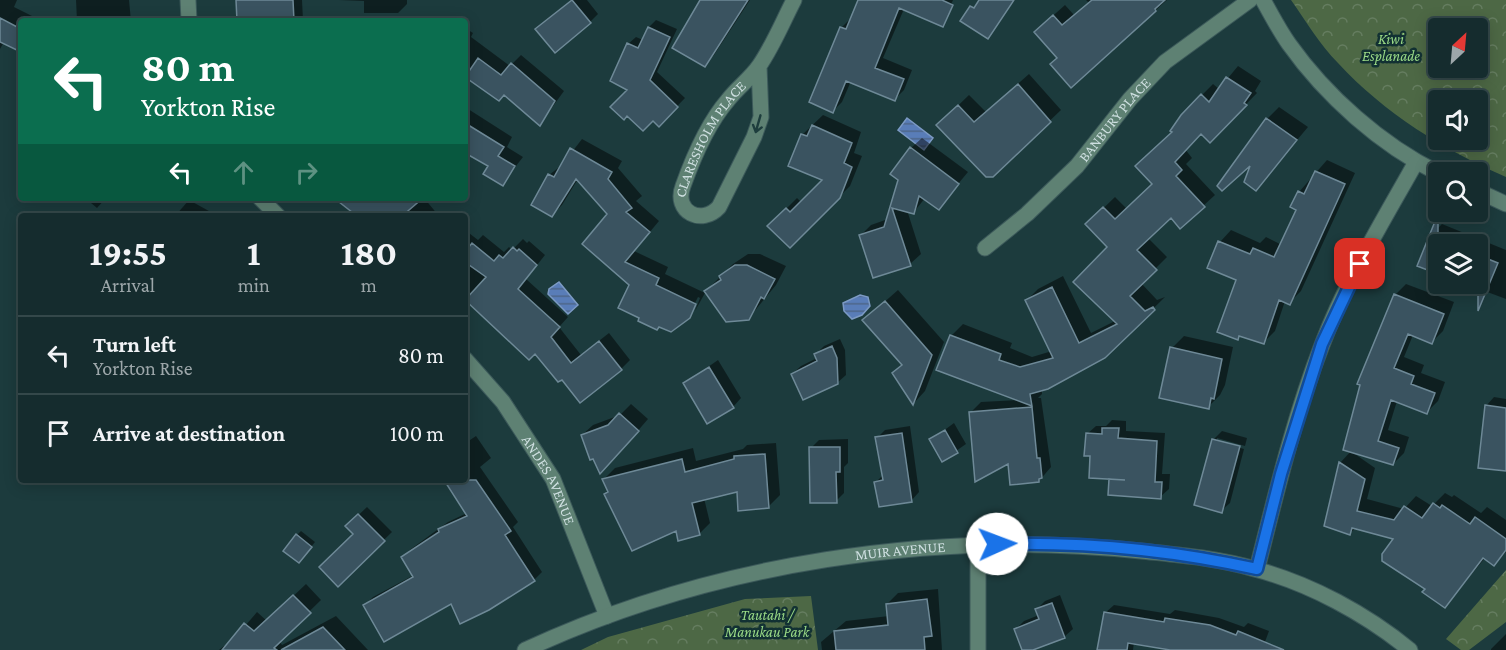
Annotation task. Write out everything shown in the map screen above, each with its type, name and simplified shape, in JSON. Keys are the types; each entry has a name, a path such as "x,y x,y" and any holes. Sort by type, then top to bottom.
{"street":[{"path":"188,0 189,18"},
{"name":"CLARESHOLM PLACE","path":"759,66 761,117 754,137 719,207 712,214 702,218 693,215 685,210 681,202 683,186 715,119 726,101 759,66 794,0"},
{"name":"BANBURY PLACE","path":"985,248 1027,214 1077,166 1130,99 1165,62 1250,0"},
{"path":"1263,0 1289,44 1327,87 1369,127 1416,162 1428,168"},
{"path":"1257,569 1281,474 1322,344 1360,264 1416,162"},
{"path":"1488,196 1506,204"},
{"path":"263,201 275,213"},
{"name":"ANDES AVENUE","path":"468,362 503,402 553,479 608,616"},
{"name":"MUIR AVENUE","path":"525,650 608,616 693,589 762,573 930,546 1035,543 1102,546 1195,556 1257,569 1310,589 1359,613 1410,650"},
{"path":"978,545 978,650"}],"green space":[{"name":"Kiwi Esplanade","path":"1291,0 1506,0 1506,177 1488,168 1488,162 1475,162 1452,150 1488,150 1488,90 1428,90 1428,136 1375,98 1331,56"},
{"path":"1506,570 1506,622 1469,650 1461,650 1446,639"},
{"name":"Tautahi / Manukau Park","path":"811,596 818,650 581,650 608,637 745,599"}],"water":[{"path":"907,118 933,138 924,150 898,130"},
{"path":"559,282 578,305 568,314 548,294 549,289"},
{"path":"860,295 868,297 870,306 862,315 852,319 844,311 843,303"}],"building":[{"path":"236,0 293,0 294,18 237,18"},
{"path":"572,0 591,23 555,53 535,29"},
{"path":"700,0 748,0 705,67 672,48"},
{"path":"858,0 942,0 953,5 943,27 899,8 875,68 904,79 895,101 846,81 833,113 809,102 840,27 846,29"},
{"path":"979,0 1014,0 988,39 960,21 970,6 974,8"},
{"path":"1092,0 1165,0 1155,9 1156,11 1071,88 1050,64 1057,58 1034,32 1053,15 1062,25"},
{"path":"0,18 18,27 18,51 0,42"},
{"path":"648,27 670,37 650,80 678,107 659,127 653,121 643,131 627,116 624,120 610,107 627,90 610,81 627,43 638,48"},
{"path":"478,58 501,75 511,63 555,101 540,126 504,95 499,101 468,79 468,73"},
{"path":"1226,77 1251,93 1244,103 1247,105 1210,143 1201,134 1175,162 1182,170 1176,176 1205,207 1180,229 1171,218 1137,250 1157,270 1130,296 1145,311 1153,307 1155,310 1105,358 1048,389 1030,394 1032,406 936,370 950,335 1001,354 999,360 1020,367 1053,358 1025,300 1052,287 1079,343 1117,324 1073,282 1107,247 1085,224 1103,207 1115,219 1152,184 1135,166 1172,132 1170,131 1181,115 1201,94 1209,102"},
{"path":"1018,84 1051,122 993,177 986,177 936,125 958,105 974,122"},
{"path":"1266,118 1297,140 1256,191 1244,182 1250,166 1222,191 1217,186"},
{"path":"468,125 504,147 498,156 515,166 503,186 483,174 488,166 468,155"},
{"path":"812,125 852,143 844,163 852,167 840,198 790,248 767,226 786,208 790,212 822,180 788,166 801,134 807,136"},
{"path":"910,147 959,184 939,210 919,196 914,214 892,208 911,266 873,278 859,235 884,227 898,180 890,174"},
{"path":"570,148 612,172 608,179 632,208 626,212 650,232 625,262 659,278 656,285 696,304 690,318 671,332 659,327 657,330 618,308 629,285 582,244 607,214 576,179 552,217 531,205 548,174 554,177"},
{"path":"1315,171 1345,184 1290,305 1279,300 1264,344 1239,336 1238,340 1217,332 1236,280 1207,268 1218,241 1250,254 1253,248 1274,257 1296,210 1290,207 1298,191 1304,194"},
{"path":"338,201 420,201 406,213 353,213"},
{"path":"1435,222 1438,222 1438,234 1430,234"},
{"path":"1428,239 1428,270 1417,266"},
{"path":"472,243 494,261 499,255 503,258 513,247 517,251 519,249 537,265 518,289 560,327 551,337 571,363 599,341 622,370 580,403 562,380 558,382 535,354 529,360 468,303 468,297 486,277 468,264 468,248"},
{"path":"1488,259 1498,263 1488,287"},
{"path":"735,265 747,265 775,279 764,299 761,297 749,320 726,322 704,291 721,280 719,276"},
{"path":"1394,294 1444,314 1432,344 1408,334 1394,368 1414,376 1411,384 1435,393 1427,414 1391,400 1378,441 1399,448 1393,465 1343,450 1360,385 1357,384"},
{"path":"1478,294 1485,294 1478,311"},
{"path":"885,301 932,355 913,405 892,373 902,365 862,320"},
{"path":"832,346 837,358 838,384 803,400 791,374 817,361 814,354"},
{"path":"1170,347 1222,359 1214,399 1211,398 1209,409 1159,398"},
{"path":"709,367 734,408 707,424 683,383"},
{"path":"1485,405 1506,408 1506,471 1478,468"},
{"path":"1032,407 1037,458 1040,458 1042,478 1039,482 1010,485 1008,464 975,482 969,412"},
{"path":"619,413 639,431 600,474 593,459 590,460 581,435 608,425"},
{"path":"1102,428 1119,428 1118,438 1157,441 1155,482 1162,482 1161,499 1108,495 1109,479 1089,478 1090,456 1084,456 1086,433 1102,434"},
{"path":"945,430 958,453 942,462 929,439"},
{"path":"902,433 912,502 879,507 874,482 883,480 875,437"},
{"path":"1212,439 1240,446 1222,513 1194,505"},
{"path":"809,447 840,447 840,472 836,472 837,503 810,503"},
{"path":"765,454 769,508 738,511 737,492 692,503 700,535 678,541 676,531 632,551 604,494 608,492 602,479 682,459 685,472 734,459 734,456"},
{"path":"1339,462 1365,479 1357,511 1394,520 1404,506 1422,518 1433,503 1440,508 1442,505 1470,524 1475,517 1506,539 1506,550 1494,566 1483,558 1445,608 1422,592 1425,589 1382,561 1382,554 1393,539 1352,528 1350,535 1324,526"},
{"path":"468,480 476,480 511,531 505,535 535,581 489,610 460,624 451,604 384,642 363,605 413,577 401,557 439,532 438,529 467,516 446,483 468,483"},
{"path":"358,514 385,541 338,587 319,567 353,534 345,526"},
{"path":"296,534 312,547 299,563 283,551"},
{"path":"293,595 311,613 274,648 277,650 222,650 244,623 254,631"},
{"path":"927,599 932,636 924,637 925,650 836,650 834,631 888,625 886,604"},
{"path":"1052,603 1065,638 1033,650 1022,650 1014,629 1039,619 1035,609"},
{"path":"1104,612 1164,622 1165,618 1210,625 1236,635 1238,631 1284,650 1170,650 1128,643 1127,650 1097,650"},
{"path":"323,627 345,650 281,650"}],"route":[{"path":"997,544 1102,546 1195,556 1257,569 1281,474 1322,344 1360,264"}]}
